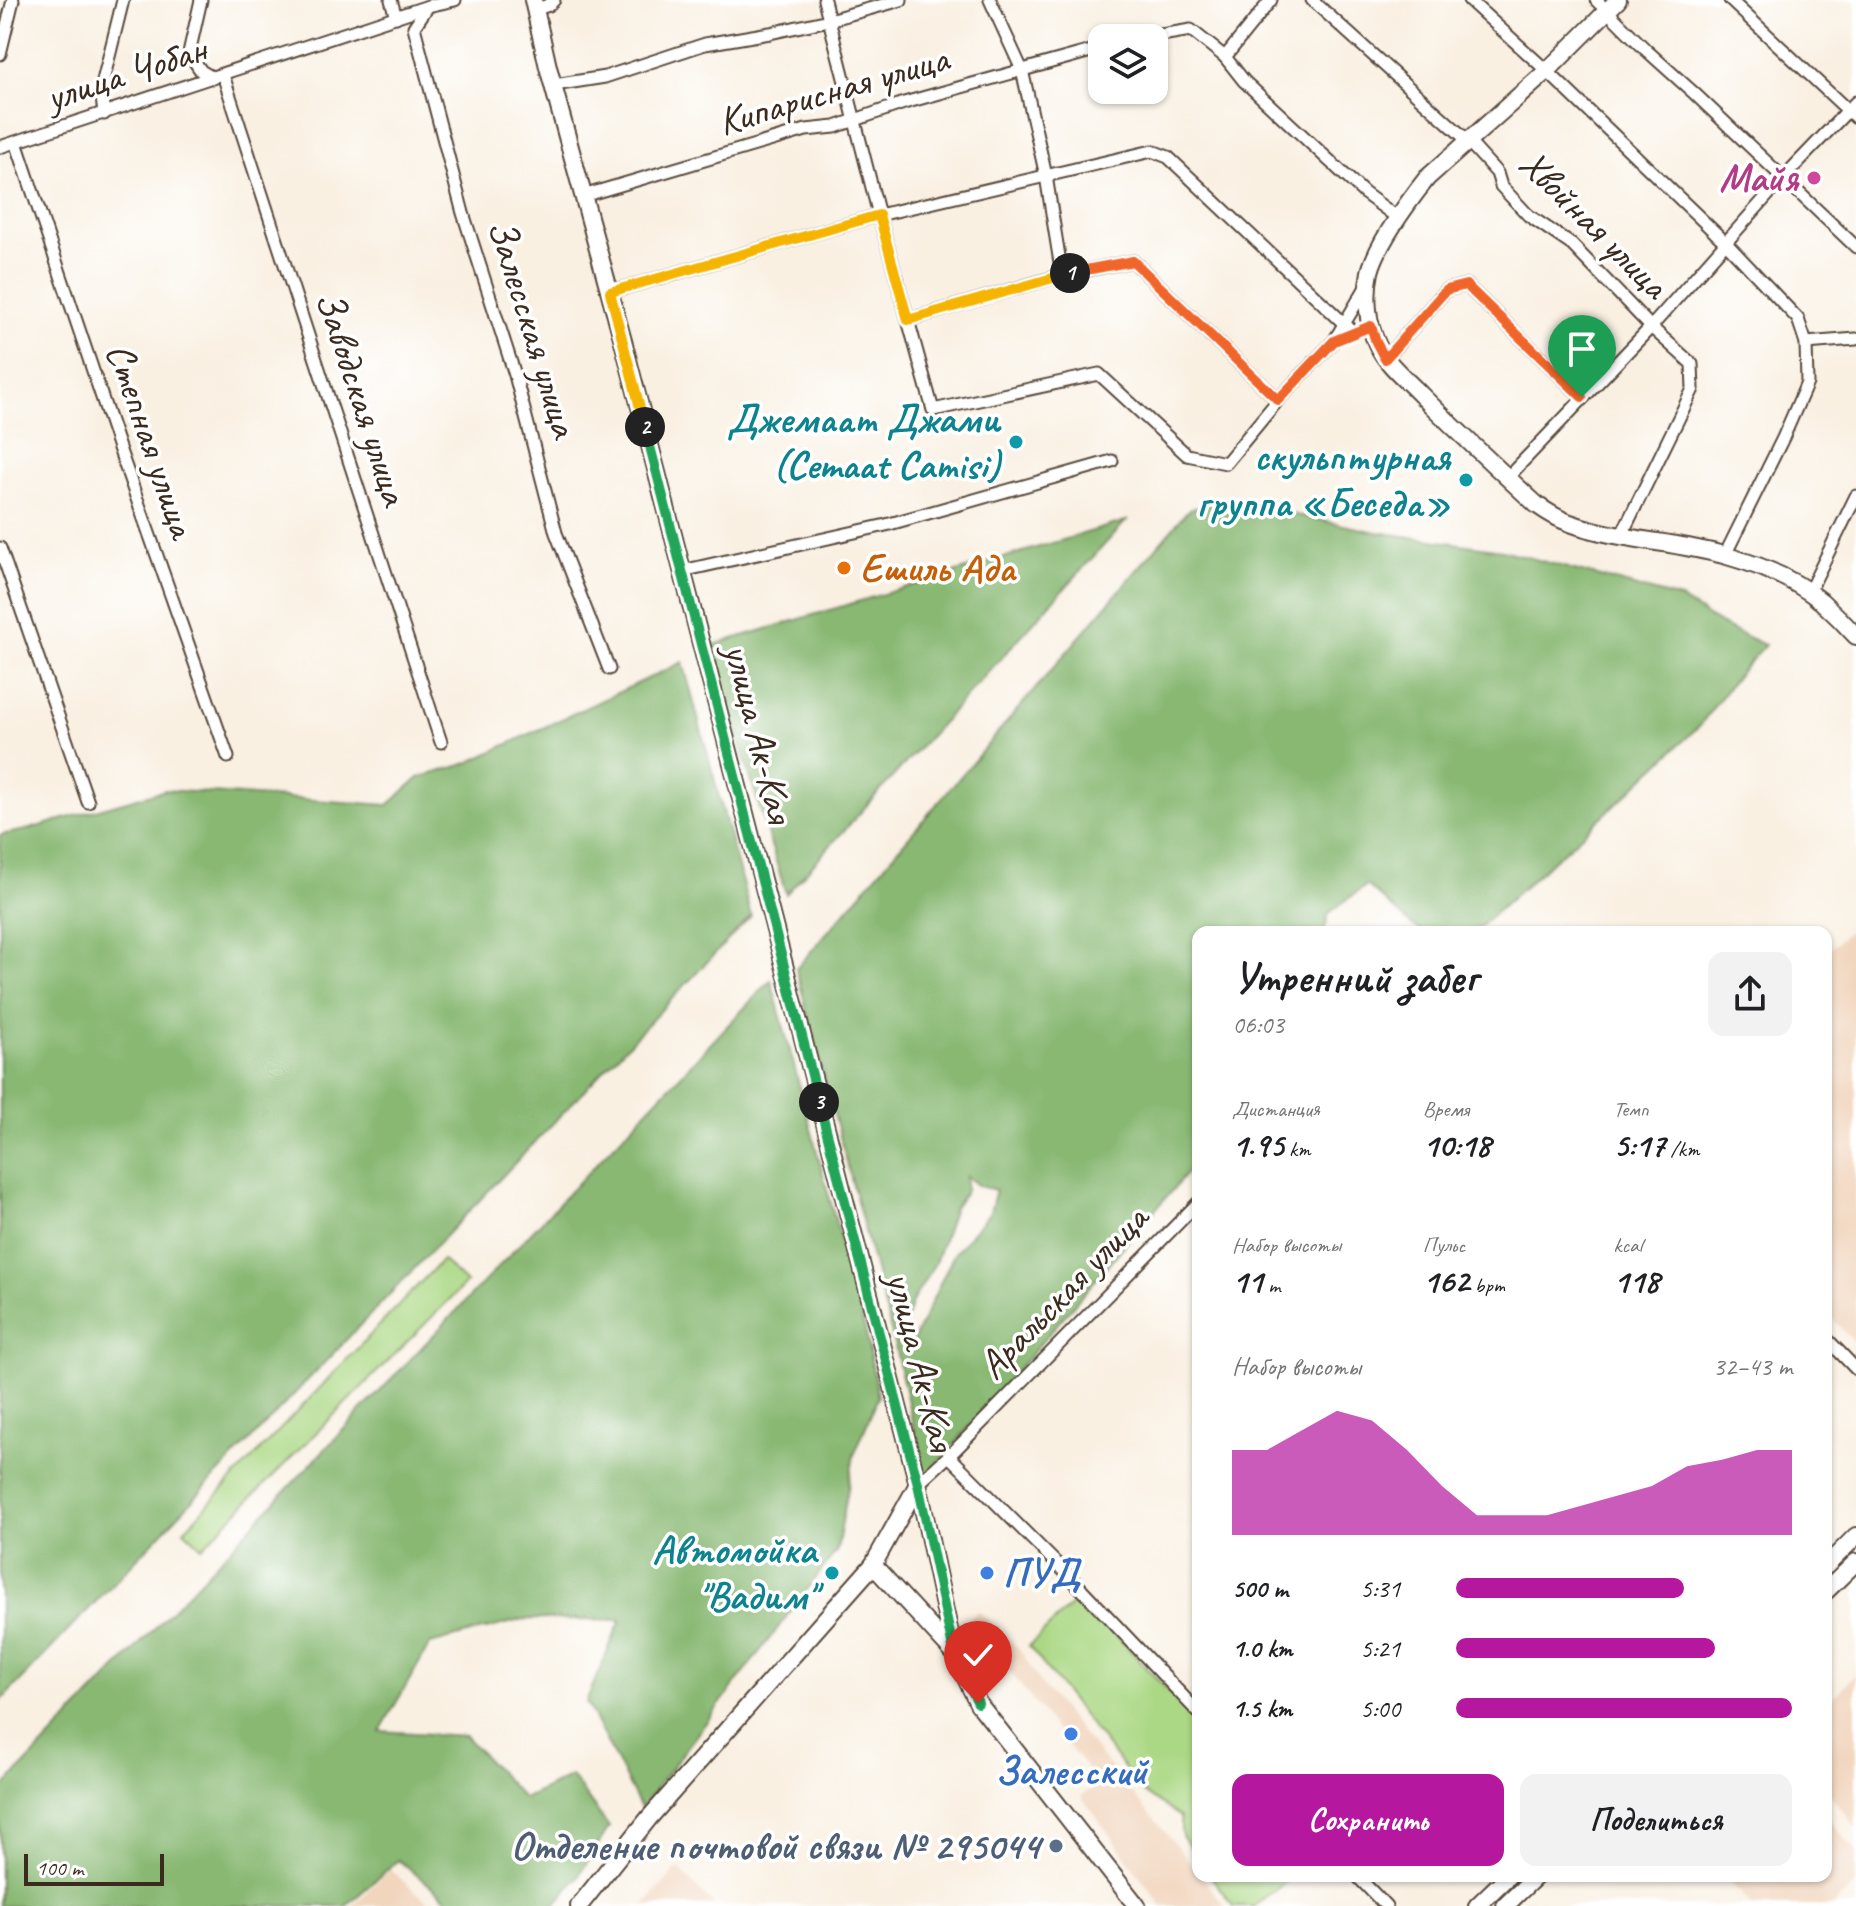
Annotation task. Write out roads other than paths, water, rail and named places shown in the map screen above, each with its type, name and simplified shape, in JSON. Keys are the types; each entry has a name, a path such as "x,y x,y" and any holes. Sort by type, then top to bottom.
{"main road":[{"name":"улица Ак-Кая","path":"534,4 918,1484"},
{"path":"1607,4 1547,71 1427,178 1398,218 1371,269 1368,298 1376,342 1385,359 1507,478 1553,515 1570,523 1621,536 1725,555 1756,565 1809,592 1856,636"},
{"path":"918,1484 954,1653 978,1703 1137,1906"},
{"name":"Аральская улица","path":"579,1906 649,1818 873,1565 918,1484"},
{"path":"1832,1560 1856,1536"},
{"path":"1832,1583 1856,1562"},
{"path":"873,1565 954,1653"},
{"path":"1477,1906 1502,1882"},
{"path":"1505,1906 1530,1882"}],"street":[{"path":"0,54 13,0"},
{"path":"104,114 101,89 123,0"},
{"name":"Заводская улица","path":"201,0 189,53 201,71 218,76 441,742"},
{"path":"391,0 396,17"},
{"name":"улица Чобан","path":"0,147 428,6 455,0"},
{"path":"534,4 549,5 554,0"},
{"path":"824,0 933,410 1099,374 1187,455 1226,463 1278,400 1334,341 1369,283"},
{"path":"554,85 605,77 705,44 829,20 901,0"},
{"path":"990,0 1022,70 1046,176 1062,275"},
{"path":"1225,57 1271,0"},
{"name":"Хвойная улица","path":"1312,0 1468,141 1497,173 1501,186 1528,215 1572,245 1651,327 1692,364 1693,389 1621,536"},
{"path":"1469,0 1726,243 1798,319 1806,343 1807,383 1725,555"},
{"path":"1507,478 1651,327 1783,178 1853,110 1730,0"},
{"path":"1607,4 1645,49 1856,247"},
{"name":"Залесская улица","path":"428,6 414,27 432,100 463,213 515,375 556,533 609,669"},
{"path":"1168,34 1191,30 1225,57 1244,81 1364,193 1398,218"},
{"name":"Кипарисная улица","path":"583,196 806,130 835,127 904,103 1088,52"},
{"name":"Степная улица","path":"16,142 228,757"},
{"path":"610,292 879,215 1152,151 1168,157 1353,332"},
{"path":"908,320 1062,275 1133,261 1278,400"},
{"path":"1385,359 1446,290 1466,285 1582,397"},
{"path":"1334,341 1371,326"},
{"path":"1806,343 1856,339"},
{"path":"682,571 886,525 1112,461"},
{"path":"1809,592 1856,496"},
{"path":"0,548 88,802"},
{"name":"Аральская улица","path":"918,1484 1192,1209"},
{"path":"1832,1344 1856,1369"},
{"path":"949,1456 1192,1706"},
{"path":"1363,1882 1386,1906"}],"place":[{"name":"Майя","path":"1814,178"},
{"name":"Джемаат Джами (Cemaat Camisi)","path":"1016,442"},
{"name":"скульптурная группа «Беседа»","path":"1466,480"},
{"name":"Ешиль Ада","path":"844,568"},
{"name":"Автомойка \"Вадим\"","path":"832,1573"},
{"name":"ПУД","path":"987,1573"},
{"name":"Залесский","path":"1071,1734"},
{"name":"Отделение почтовой связи № 295044","path":"1056,1846"}]}
